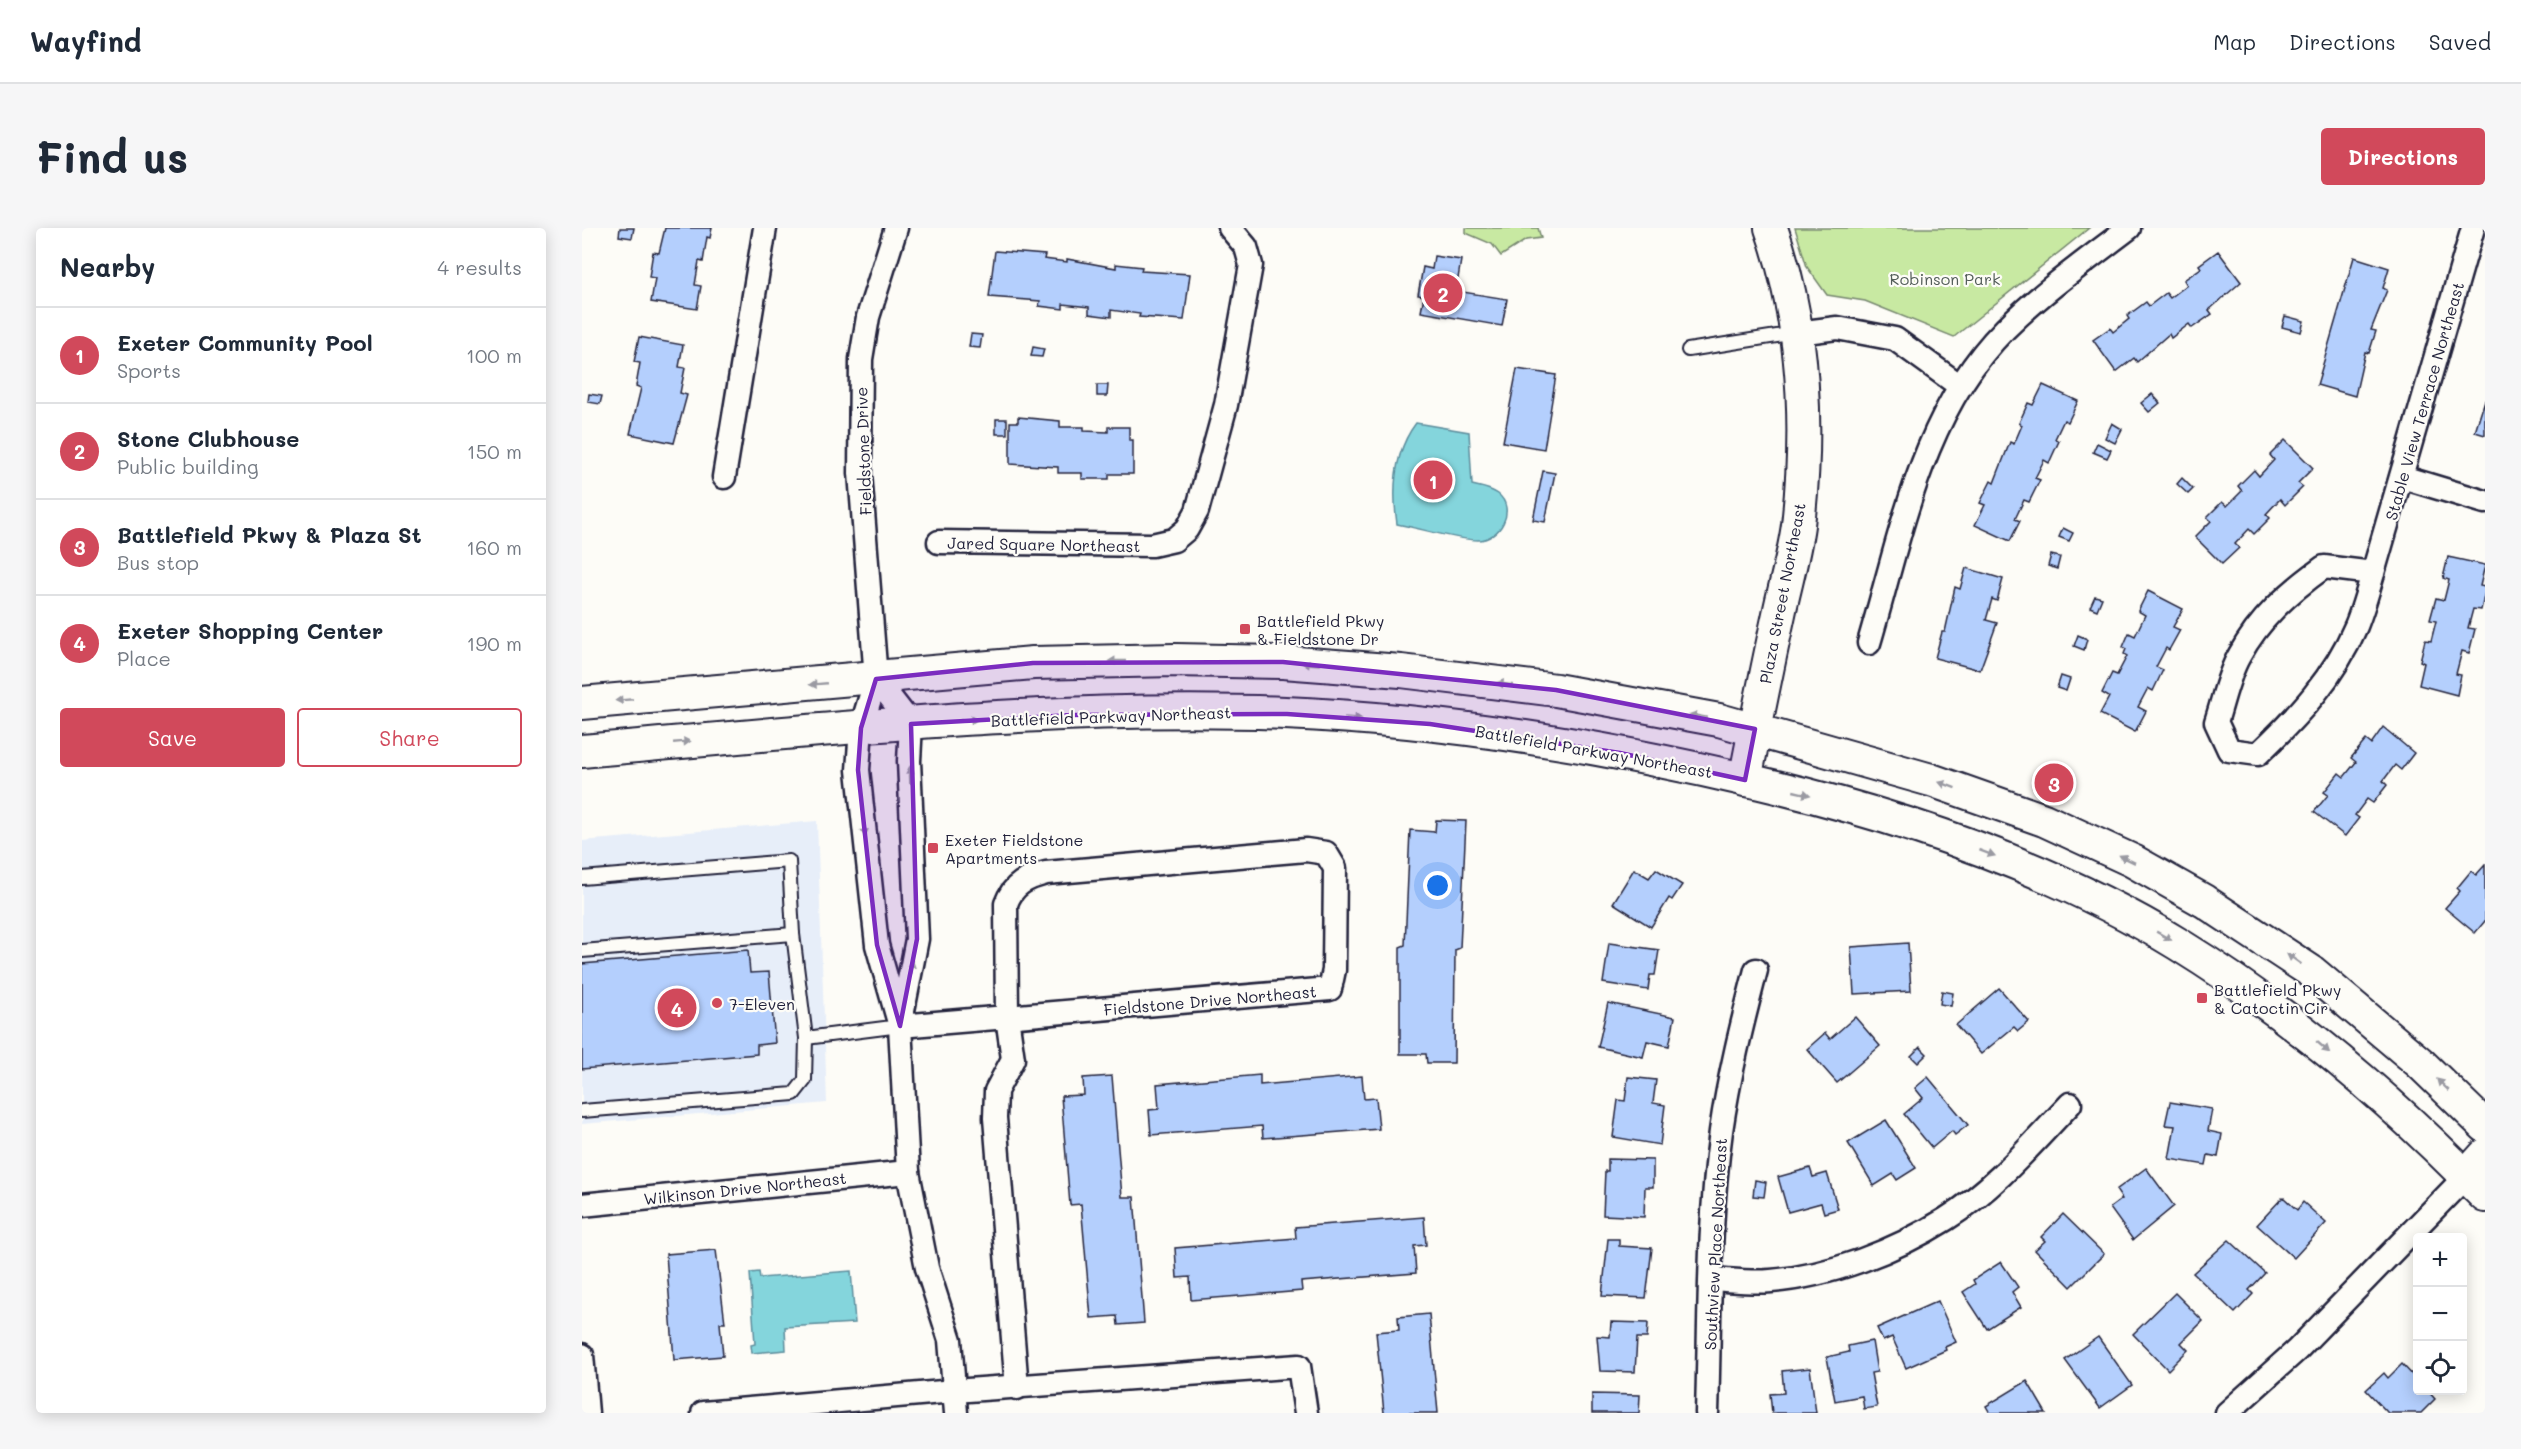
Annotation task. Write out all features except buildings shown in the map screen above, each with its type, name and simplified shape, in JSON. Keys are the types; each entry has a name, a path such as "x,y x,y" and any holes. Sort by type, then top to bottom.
{"main road":[{"name":"Plaza Street Northeast","path":"1745,780 1797,528 1802,462 1797,333 1782,259 1771,228"},
{"path":"582,703 876,679 1033,663 1175,660 1284,662 1401,671 1556,690 1755,729 1942,784 2044,820 2133,861 2214,907 2312,972 2420,1063 2485,1126"},
{"name":"Battlefield Parkway Northeast","path":"582,751 911,724 1072,715 1210,712 1364,718 1515,734 1709,769 1818,797 1930,832 2021,866 2114,908 2177,943 2235,981 2313,1038 2479,1176"}],"street":[{"path":"724,477 765,228"},
{"name":"Fieldstone Drive","path":"876,679 860,473 861,359 868,317 896,228"},
{"name":"Jared Square Northeast","path":"939,542 1152,545 1174,540 1187,529 1197,511 1226,405 1251,265 1246,247 1230,228"},
{"path":"1869,643 1918,474 1930,443 1960,386 2004,330 2036,300 2129,228"},
{"name":"Stable View Terrace Northeast","path":"2373,573 2324,567 2294,588 2271,609 2238,657 2216,722 2229,750 2258,754 2300,714 2332,673 2356,626 2373,573 2402,477 2473,228"},
{"path":"1797,333 1837,328 1895,339 1960,386"},
{"path":"2402,477 2485,502"},
{"path":"876,679 911,724 909,761 917,939 900,1026"},
{"path":"876,679 861,728 858,770 877,945 900,1026 908,1172 927,1268 950,1340 955,1402"},
{"name":"Fieldstone Drive Northeast","path":"900,1026 1007,1017 1330,989 1334,970 1335,868 1326,853 1306,850 1047,873 1025,879 1010,892 1006,904 1007,1017 1013,1059 996,1091 995,1118 1017,1388"},
{"name":"Southview Place Northeast","path":"1707,1413 1711,1280 1721,1132 1735,1052 1756,970"},
{"path":"1711,1280 1771,1281 1829,1270 1890,1248 1947,1219 1979,1194 2016,1160 2070,1104"},
{"name":"Wilkinson Drive Northeast","path":"582,1205 908,1172"},
{"path":"2228,1413 2479,1176"},
{"path":"582,1355 587,1413"},
{"path":"703,1413 955,1402 1017,1388 1299,1366 1306,1413"}],"lane":[{"path":"1688,350 1797,333"},
{"path":"582,878 789,861 793,934 806,1038 805,1080 794,1094 582,1110"},
{"path":"582,951 793,934"},
{"path":"806,1038 900,1026"}],"highlighted area":[{"path":"1283,662 1556,690 1755,729 1745,780 1620,753 1430,724 1287,714 1072,715 911,724 917,939 900,1026 877,945 858,770 861,728 876,679 1033,663"}],"shaded area":[{"path":"817,821 827,1103 582,1124 582,841"}],"green space":[{"path":"1466,228 1538,228 1541,238 1526,240 1501,256 1492,244 1466,233"},
{"name":"Robinson Park","path":"1795,228 2089,228 1954,337 1865,301 1827,295 1807,267"}],"water":[{"path":"1416,423 1469,432 1472,485 1498,494 1506,508 1503,523 1493,535 1486,539 1469,539 1397,524 1396,471 1403,446"},
{"path":"851,1271 855,1323 785,1327 786,1350 752,1353 751,1345 755,1344 750,1273 759,1272 760,1278"}],"place":[{"name":"Stone Clubhouse","path":"1443,293"},
{"name":"Exeter Community Pool","path":"1433,480"},
{"name":"Battlefield Pkwy & Fieldstone Dr","path":"1245,629"},
{"name":"Battlefield Pkwy & Plaza St","path":"2054,783"},
{"name":"Exeter Fieldstone Apartments","path":"933,848"},
{"name":"Battlefield Pkwy & Catoctin Cir","path":"2202,998"},
{"name":"7-Eleven","path":"717,1003"},
{"name":"Exeter Shopping Center","path":"677,1008"}]}
